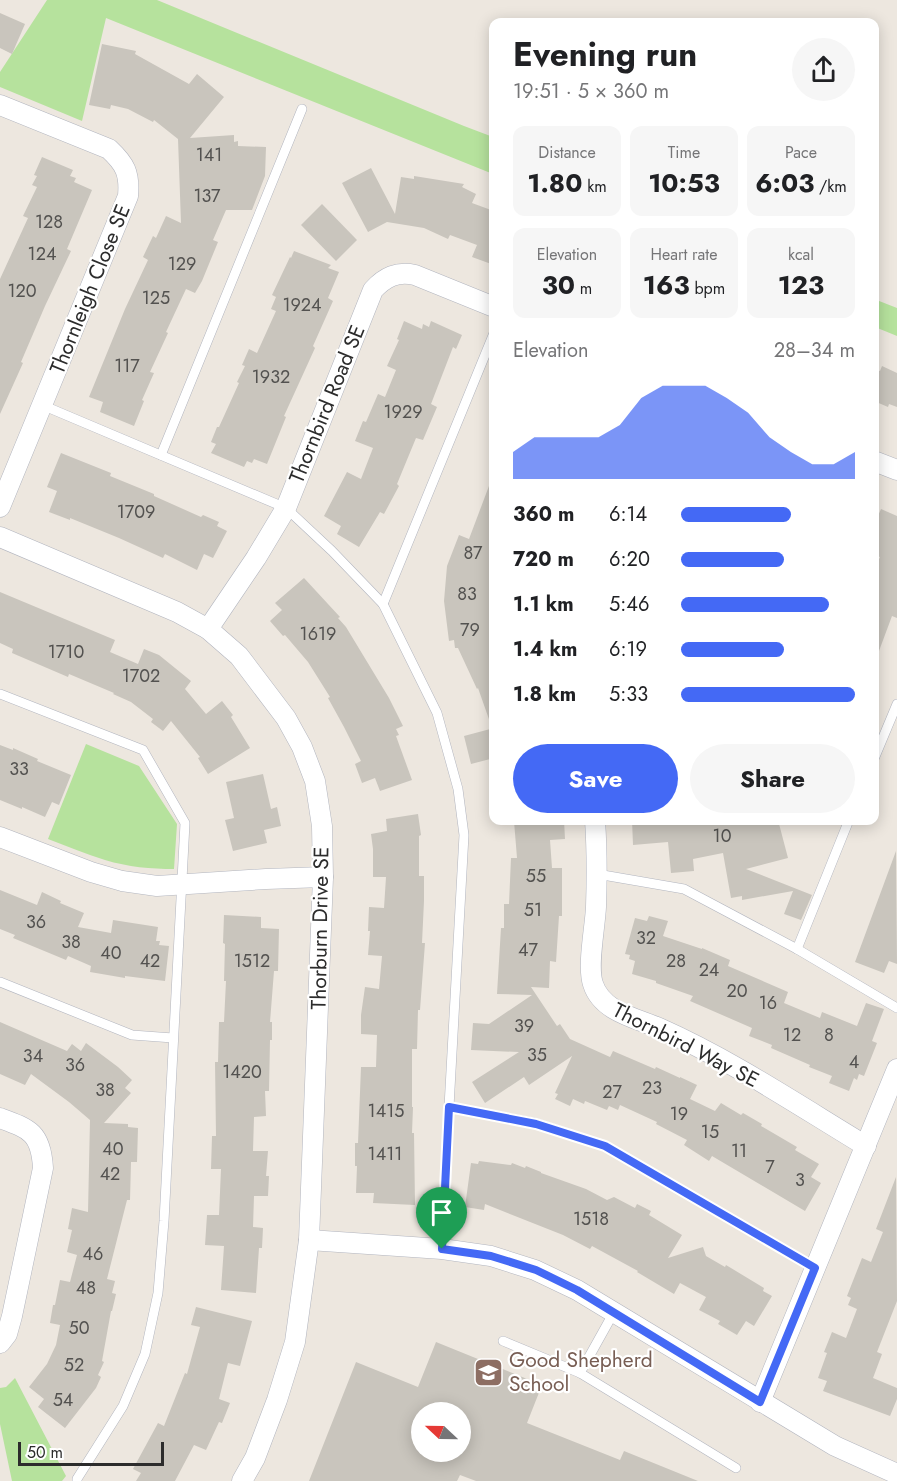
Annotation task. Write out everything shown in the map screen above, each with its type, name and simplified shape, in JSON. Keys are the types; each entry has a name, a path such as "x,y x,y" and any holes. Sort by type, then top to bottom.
{"street":[{"name":"Thornleigh Close SE","path":"0,105 110,149 126,170 129,183 128,196 0,507"},
{"name":"Thornbird Road SE","path":"208,629 256,558 286,508 373,290 381,280 405,273 415,275 489,305"},
{"path":"879,463 897,470"},
{"name":"Thorburn Drive SE","path":"0,537 177,612 208,629 239,656 286,718 302,747 315,781 322,826 323,877 309,1240 295,1342 277,1400 255,1458 242,1481"},
{"name":"Thornbird Way SE","path":"595,825 597,874 591,975 594,988 600,998 620,1012 704,1050 866,1146"},
{"path":"0,837 91,872 122,881 157,886 323,877"},
{"path":"760,1402 897,1069"},
{"path":"0,1118 26,1128 36,1136 42,1155 43,1168 12,1316 7,1334 0,1343"},
{"path":"309,1240 442,1249 491,1256 536,1270 577,1290 835,1446 897,1474"}],"lane":[{"path":"161,455 303,109"},
{"path":"383,604 489,345"},
{"path":"42,405 286,508 383,604 437,713 458,789 464,835 442,1249"},
{"path":"0,694 143,750 185,823 164,1221 158,1293 145,1354 123,1406 76,1479 77,1481"},
{"path":"879,747 897,704"},
{"path":"796,949 847,825"},
{"path":"597,874 684,889 796,949 897,1008"},
{"path":"0,982 132,1035 173,1038"},
{"path":"449,1107 536,1124 605,1146 815,1268"},
{"path":"580,1373 614,1312"},
{"path":"503,1341 580,1373 736,1468"}],"green space":[{"path":"47,0 157,0 489,135 489,172 106,18 82,121 0,87 0,72"},
{"path":"879,301 897,308 897,336 879,329"},
{"path":"86,744 139,766 177,824 174,869 157,869 114,862 48,839"},
{"path":"15,1378 66,1476 62,1481 12,1481 0,1424 0,1388 6,1387"}],"building":[{"path":"0,13 25,24 12,54 0,48"},
{"path":"102,44 136,51 135,54 189,84 197,74 224,97 190,138 234,135 234,142 238,141 238,146 266,147 265,176 252,210 226,210 213,240 218,242 202,281 195,293 186,289 166,332 168,333 150,372 154,373 134,426 100,412 103,402 89,397 148,260 143,257 153,236 156,238 166,216 181,223 178,139 154,120 153,122 128,109 111,105 110,109 89,105"},
{"path":"42,157 73,170 70,176 76,178 74,182 92,190 67,249 71,251 45,306 0,414 0,279 28,218 23,216 37,187 32,185"},
{"path":"371,168 395,214 401,177 414,179 414,176 464,184 462,187 476,194 472,203 489,209 489,263 472,257 477,245 450,235 448,239 424,228 387,222 368,232 342,183"},
{"path":"322,204 357,240 336,261 301,225"},
{"path":"294,251 331,265 328,268 339,272 328,298 333,301 313,346 315,348 284,416 286,417 267,464 254,459 252,463 247,461 244,467 211,453 216,444 211,442 239,383 237,382 245,366 242,365 249,349 257,353 276,311 271,309 276,297 272,295"},
{"path":"404,321 422,329 423,324 429,327 431,321 462,335 456,349 453,347 431,404 437,407 423,440 416,438 397,484 399,486 384,514 380,512 359,547 337,534 341,526 324,516 347,472 361,479 373,448 355,441 378,394 385,397 396,370 387,366 399,340 397,339"},
{"path":"882,366 897,373 897,407 889,404 888,407 879,403"},
{"path":"61,453 111,473 110,476 201,517 203,515 219,522 217,526 227,531 213,558 204,554 197,570 165,554 163,558 70,518 70,520 49,512 57,491 47,487"},
{"path":"489,486 489,719 478,688 458,648 455,648 454,640 449,641 444,601 447,566 459,535 469,539"},
{"path":"881,509 897,516 897,618 892,616 879,651 880,557 879,514"},
{"path":"304,578 340,617 338,618 346,627 389,698 403,726 396,729 399,735 396,736 412,780 380,791 375,778 362,783 355,764 361,761 328,698 330,697 308,662 270,621 282,610 275,603"},
{"path":"0,592 115,640 110,652 138,664 144,649 159,655 191,681 185,689 206,714 222,701 233,715 231,717 250,748 208,774 198,758 200,757 171,721 163,731 151,722 153,719 131,702 114,693 69,674 68,677 12,653 13,649 0,643"},
{"path":"489,729 489,759 471,764 464,736"},
{"path":"0,745 13,750 13,748 71,775 59,805 52,802 45,817 0,800"},
{"path":"263,774 271,809 277,807 281,826 264,830 267,843 233,851 225,820 234,818 226,782"},
{"path":"418,814 421,835 419,836 419,876 424,876 422,943 425,943 420,1010 418,1010 417,1049 412,1049 415,1205 373,1203 374,1193 356,1193 357,1166 355,1166 361,1067 376,1067 377,1035 361,1034 361,1015 365,987 379,989 382,956 368,955 369,907 384,908 386,877 373,877 371,834 387,831 386,819"},
{"path":"514,825 564,825 565,839 550,840 552,868 562,868 562,916 559,916 556,962 550,961 549,988 531,987 557,1026 560,1024 570,1039 610,1057 613,1051 697,1085 690,1099 715,1111 721,1103 762,1124 761,1126 797,1147 795,1150 819,1164 811,1177 821,1183 805,1211 712,1156 709,1161 684,1145 687,1140 656,1124 657,1122 620,1105 618,1110 609,1106 607,1110 585,1101 584,1104 573,1099 570,1106 555,1099 558,1094 555,1093 572,1056 529,1085 524,1077 485,1103 472,1082 519,1052 471,1050 473,1023 489,1024 532,995 497,994 501,928 504,928 504,904 509,904 511,858 517,858"},
{"path":"632,825 779,825 788,858 746,869 812,895 801,920 784,914 793,891 742,900 742,896 731,898 723,853 693,859 694,871 671,873 668,842 633,845"},
{"path":"896,851 897,964 889,961 884,973 855,962"},
{"path":"0,890 37,905 42,892 61,901 60,903 84,913 78,927 111,933 113,920 158,927 156,941 160,941 159,945 169,946 165,981 90,972 91,966 68,956 66,960 13,938 15,935 0,929"},
{"path":"224,915 261,917 261,928 279,929 278,971 274,971 270,1022 272,1022 272,1040 270,1040 269,1091 265,1091 266,1116 254,1117 253,1151 268,1151 266,1176 269,1176 268,1196 254,1196 253,1227 263,1228 262,1248 259,1248 256,1293 221,1290 224,1246 205,1245 207,1215 219,1215 221,1169 211,1169 212,1136 216,1136 215,1062 218,1062 219,1022 224,1022 226,981 224,981"},
{"path":"649,916 668,921 663,936 702,948 730,960 728,966 788,992 784,1003 820,1018 822,1012 857,1026 866,1003 884,1009 872,1041 877,1043 864,1076 859,1074 857,1080 854,1078 849,1091 829,1083 832,1076 771,1048 772,1045 749,1036 752,1028 690,1001 693,996 632,974 635,961 629,959 630,955 625,954 635,918 647,921"},
{"path":"0,1022 67,1051 72,1044 81,1051 86,1043 132,1080 125,1088 131,1093 104,1123 128,1124 128,1127 138,1128 137,1162 131,1162 130,1200 127,1200 107,1279 115,1281 112,1293 116,1294 102,1361 104,1362 98,1375 101,1377 96,1388 65,1428 38,1407 44,1399 29,1387 47,1364 56,1345 60,1325 50,1323 53,1305 55,1305 60,1280 70,1282 77,1255 67,1252 72,1230 68,1229 72,1208 88,1212 90,1120 31,1074 25,1085 0,1074"},
{"path":"479,1161 511,1165 512,1163 525,1168 526,1166 586,1189 607,1200 614,1197 635,1208 637,1204 651,1211 649,1215 682,1235 668,1258 703,1247 706,1256 764,1288 763,1291 772,1296 754,1326 746,1321 737,1335 718,1324 720,1321 699,1310 706,1297 680,1283 674,1294 592,1246 590,1249 563,1235 485,1204 484,1210 465,1207 471,1163 478,1164"},
{"path":"896,1177 897,1301 877,1352 882,1354 873,1378 897,1388 897,1399 890,1416 823,1391 827,1381 818,1378 827,1353 824,1352 832,1332 846,1338 857,1309 848,1305 851,1298 847,1296 862,1258 871,1262 883,1232 876,1229"},
{"path":"196,1307 252,1321 240,1366 228,1363 219,1399 230,1403 222,1423 219,1422 206,1450 194,1445 175,1481 136,1481 141,1473 133,1469 158,1423 164,1426 185,1373 187,1374 200,1327 191,1325"},
{"path":"436,1342 542,1385 527,1423 620,1460 624,1451 698,1481 476,1481 460,1475 457,1481 309,1481 356,1362 418,1387"}],"place":[{"name":"Good Shepherd School","path":"488,1372"}],"route":[{"path":"449,1107 536,1124 605,1146 815,1268 760,1402 577,1290 536,1270 491,1256 442,1249 449,1107"}]}
